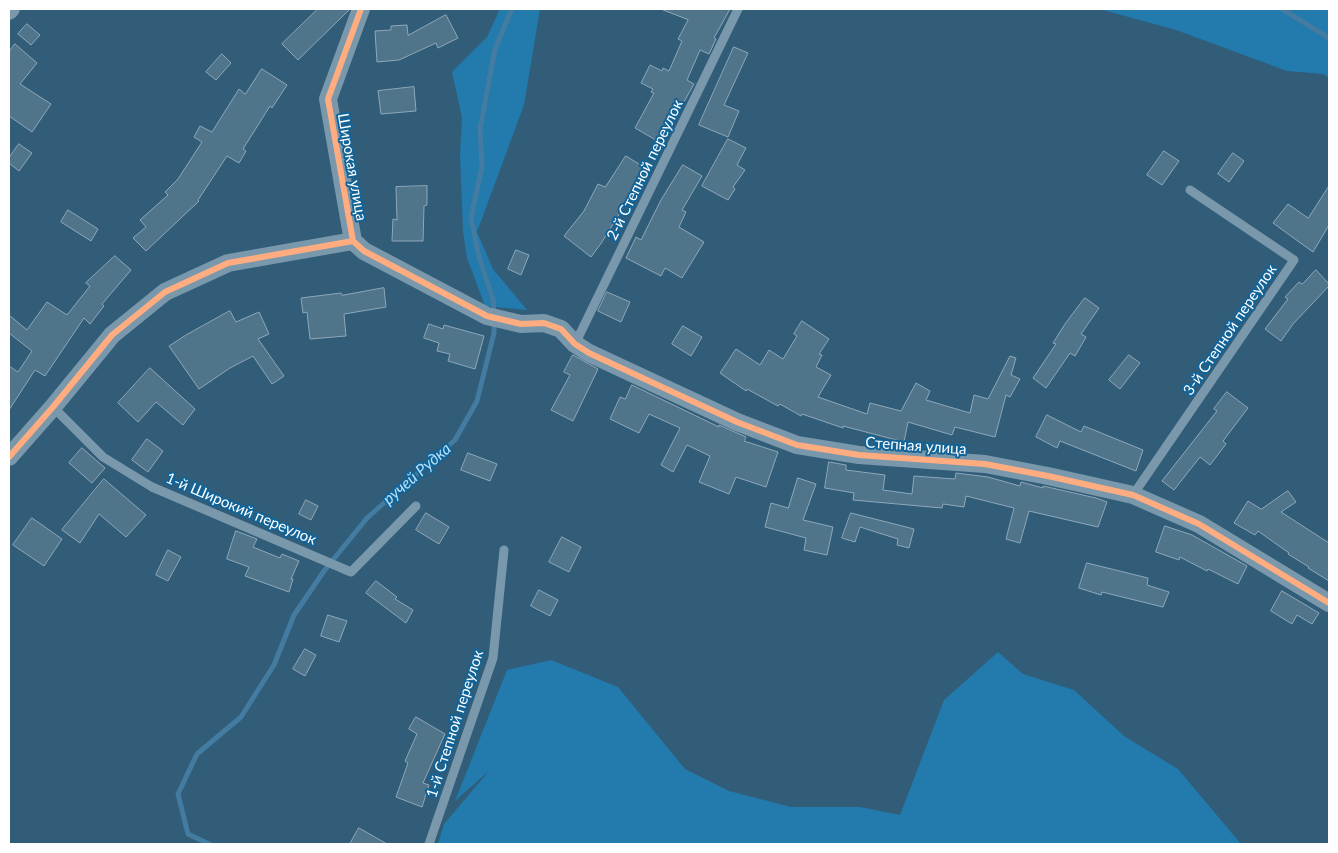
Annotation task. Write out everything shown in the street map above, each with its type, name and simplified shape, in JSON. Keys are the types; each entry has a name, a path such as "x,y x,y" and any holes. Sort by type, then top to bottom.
{"street":[{"name":"Широкая улица","path":"9,457 112,335 165,292 228,263 353,241 328,99 361,9"},
{"name":"Степная улица","path":"353,241 364,251 494,318 521,324 544,323 560,329 575,344 589,353 737,422 797,444 859,455 985,464 1133,495 1198,524 1329,603"}],"lane":[{"name":"2-й Степной переулок","path":"575,344 738,9"},
{"name":"3-й Степной переулок","path":"1133,495 1294,260 1190,190"},
{"name":"1-й Широкий переулок","path":"53,407 102,457 152,487 351,572 416,506"},
{"name":"1-й Степной переулок","path":"428,844 493,658 504,550"}],"shaded area":[{"path":"500,9 540,9 524,105 477,232 493,269 527,310 485,306 467,258 463,232 460,155 462,118 452,72 487,37"},
{"path":"1099,9 1329,9 1329,78 1324,74 1287,71 1176,30"},
{"path":"998,652 1023,674 1074,690 1124,736 1178,769 1241,844 438,844 444,824 489,771 455,801 507,670 551,660 618,687 685,769 729,791 791,807 860,807 900,815 944,700"}],"building":[{"path":"318,9 350,9 298,60 282,44"},
{"path":"661,9 730,9 714,38 716,39 709,54 700,50 687,80 694,84 661,143 635,128 654,93 651,92 653,89 641,83 650,65 662,71 663,68 669,71 682,41 678,39 688,20"},
{"path":"446,15 458,38 438,48 436,43 399,60 377,62 375,31 391,30 391,26 407,25 408,35"},
{"path":"27,24 40,35 31,45 18,34"},
{"path":"15,44 37,63 20,84 51,104 32,132 9,116 9,52"},
{"path":"734,47 748,53 724,105 739,111 728,137 699,125"},
{"path":"222,54 231,63 216,80 206,72"},
{"path":"262,69 287,85 272,108 270,106 243,149 246,151 239,163 227,156 199,201 146,251 133,238 146,227 140,220 168,195 165,192 178,179 202,142 194,137 200,126 212,132 239,89 245,94"},
{"path":"414,87 416,111 381,114 378,91"},
{"path":"728,139 746,148 737,165 745,170 733,187 735,189 728,200 702,186"},
{"path":"19,144 32,153 19,171 9,163 9,158"},
{"path":"1164,151 1179,161 1162,185 1147,175"},
{"path":"1233,153 1244,161 1229,182 1218,174"},
{"path":"626,156 647,169 591,257 564,236 584,211 598,184 605,187"},
{"path":"683,165 702,176 682,210 686,212 679,227 704,242 682,278 665,268 661,276 626,258 636,237 641,240 661,200"},
{"path":"427,186 427,205 424,206 423,241 392,241 393,219 397,220 396,187"},
{"path":"1329,186 1329,225 1313,252 1273,223 1288,204 1308,218"},
{"path":"68,210 98,229 91,241 61,222"},
{"path":"516,250 529,255 521,275 508,269"},
{"path":"115,256 131,270 102,304 104,306 90,324 84,318 45,376 35,370 9,410 9,366 18,372 32,351 9,333 9,315 27,330 47,302 67,315 90,286 86,283"},
{"path":"1316,270 1329,286 1293,324 1281,341 1265,329 1288,299 1285,297 1299,282 1302,284"},
{"path":"384,288 386,307 344,314 346,336 310,339 307,312 303,313 301,298 341,293 342,295"},
{"path":"607,292 630,302 621,322 598,311"},
{"path":"1085,298 1099,308 1081,334 1086,337 1075,356 1070,353 1046,388 1033,378 1056,344 1053,343 1065,324"},
{"path":"230,311 236,322 259,312 269,334 258,339 284,376 272,384 253,356 230,368 199,389 169,346"},
{"path":"802,321 829,339 819,354 822,355 816,367 831,375 818,397 867,414 870,403 901,411 916,383 930,391 926,400 970,413 974,395 988,399 1010,356 1016,358 1011,375 1020,379 1010,397 1006,395 995,437 955,427 952,435 908,422 904,442 843,426 843,428 802,414 801,416 747,389 746,391 720,373 736,349 760,365 769,350 783,359 797,336 794,334"},
{"path":"429,324 443,329 444,325 484,336 475,369 448,361 450,354 437,351 439,343 424,338"},
{"path":"683,326 702,337 691,356 672,344"},
{"path":"573,355 598,369 573,421 551,410 570,375 564,372"},
{"path":"1129,355 1140,363 1120,389 1109,380"},
{"path":"150,368 195,409 183,425 156,402 138,422 118,403"},
{"path":"632,385 719,427 719,425 746,437 744,441 778,452 766,487 736,477 729,494 699,482 710,456 687,445 673,472 661,465 680,428 649,414 639,433 610,419 620,397 625,399"},
{"path":"1227,392 1248,408 1223,441 1226,444 1210,465 1200,457 1174,490 1162,481 1217,411 1214,409"},
{"path":"1047,415 1081,432 1084,426 1143,450 1136,471 1060,441 1057,448 1036,437"},
{"path":"147,439 163,451 148,472 132,460"},
{"path":"82,448 105,468 92,483 69,463"},
{"path":"468,453 497,464 490,481 461,470"},
{"path":"829,462 846,465 846,470 885,475 883,490 912,494 914,476 955,479 956,473 988,477 1020,486 1021,482 1043,488 1043,486 1107,502 1098,527 1029,511 1020,543 1006,539 1014,508 966,496 964,507 943,504 942,508 853,500 854,493 825,488"},
{"path":"798,478 816,484 803,520 833,527 827,555 804,550 806,538 765,527 771,503 788,508"},
{"path":"104,479 146,515 126,537 99,514 80,543 62,530"},
{"path":"1288,491 1296,502 1281,512 1329,543 1329,581 1288,554 1258,531 1255,535 1234,523 1248,501 1261,509"},
{"path":"306,500 318,506 311,520 299,514"},
{"path":"426,513 449,527 439,544 416,530"},
{"path":"851,513 914,529 909,548 897,545 898,539 860,527 855,542 842,538"},
{"path":"32,518 62,539 44,566 13,545"},
{"path":"1165,526 1192,535 1247,566 1238,584 1180,557 1179,560 1156,552"},
{"path":"236,531 257,539 253,547 280,558 282,554 299,561 291,579 293,579 289,592 245,576 249,567 227,559"},
{"path":"562,537 581,547 569,572 549,562"},
{"path":"168,550 181,557 168,581 156,575"},
{"path":"1087,563 1148,578 1147,585 1169,592 1163,607 1102,592 1101,595 1079,588"},
{"path":"376,581 397,597 395,599 413,610 406,623 366,593"},
{"path":"539,590 558,600 550,616 531,606"},
{"path":"1282,591 1319,613 1312,624 1297,615 1292,624 1271,611"},
{"path":"328,615 347,621 339,642 321,636"},
{"path":"305,649 316,655 305,676 293,669"},
{"path":"416,717 445,734 423,783 429,785 422,807 396,797 408,763 405,761 417,734 409,729"},
{"path":"359,828 387,844 350,844"}],"waterway":[{"name":"ручей Рудка","path":"494,313 493,299 479,257 471,218 482,166 480,129 495,49 512,9"},
{"path":"1282,9 1329,38"},
{"name":"ручей Рудка","path":"209,844 188,834 178,794 197,754 241,717 274,665 294,615 324,571 367,518 455,440 477,401 494,333 494,322"}],"cycle path":[{"path":"9,457 112,335 165,292 228,263 353,241 328,99 361,9"},
{"path":"353,241 364,251 487,316 521,324 544,323 561,329 575,344 589,353 737,422 797,445 859,455 985,464 1133,495 1199,524 1329,603"}]}
